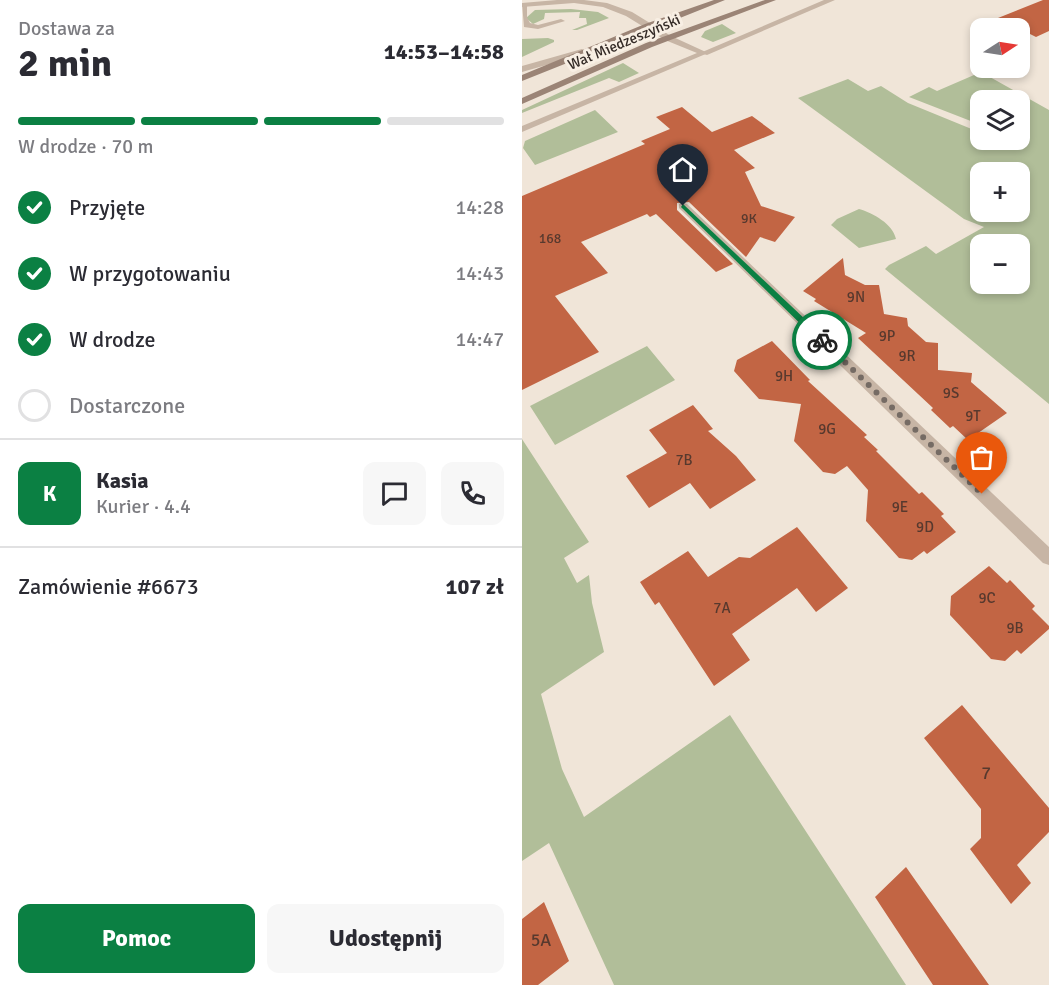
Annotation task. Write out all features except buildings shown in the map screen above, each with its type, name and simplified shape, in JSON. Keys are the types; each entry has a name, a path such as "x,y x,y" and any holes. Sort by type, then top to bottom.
{"main road":[{"name":"Wał Miedzeszyński","path":"522,78 648,26 722,0"},
{"name":"Wał Miedzeszyński","path":"522,101 668,38 772,0"}],"street":[{"path":"522,129 831,0"},
{"path":"561,21 538,27 527,25 523,17 522,5 557,1 594,3 629,14 668,38 704,53"},
{"path":"668,38 680,52 682,62"},
{"path":"522,69 582,52"},
{"path":"683,206 1049,558"}],"green space":[{"path":"571,9 598,12 609,18 572,30 587,24 586,18 579,18 580,12 545,13 544,19 533,24 526,18 535,10"},
{"path":"722,24 736,33 713,42 701,37 705,31"},
{"path":"548,38 554,42 522,57 522,39"},
{"path":"623,63 639,73 619,82 609,78 522,113 522,110"},
{"path":"970,77 992,78 1013,90 970,90 970,121 909,97 929,87 937,91"},
{"path":"848,79 868,91 881,86 908,103 970,128 970,150 1030,150 1030,99 1049,110 1049,404 885,269 926,246 936,254 970,235 970,294 1030,294 1030,234 972,234 984,227 972,222 1030,222 1030,162 970,162 970,221 798,98"},
{"path":"595,110 618,132 535,165 523,148 525,141"},
{"path":"859,209 882,220 891,229 896,239 859,248 831,225 837,219"},
{"path":"647,346 675,380 555,445 530,406"},
{"path":"522,439 589,542 564,558 577,583 589,575 592,603 604,652 541,694 562,769 584,817 730,715 906,985 614,985 549,843 522,861"}],"way so far":[{"path":"822,340 982,494"}],"route":[{"path":"683,206 822,340"}]}
